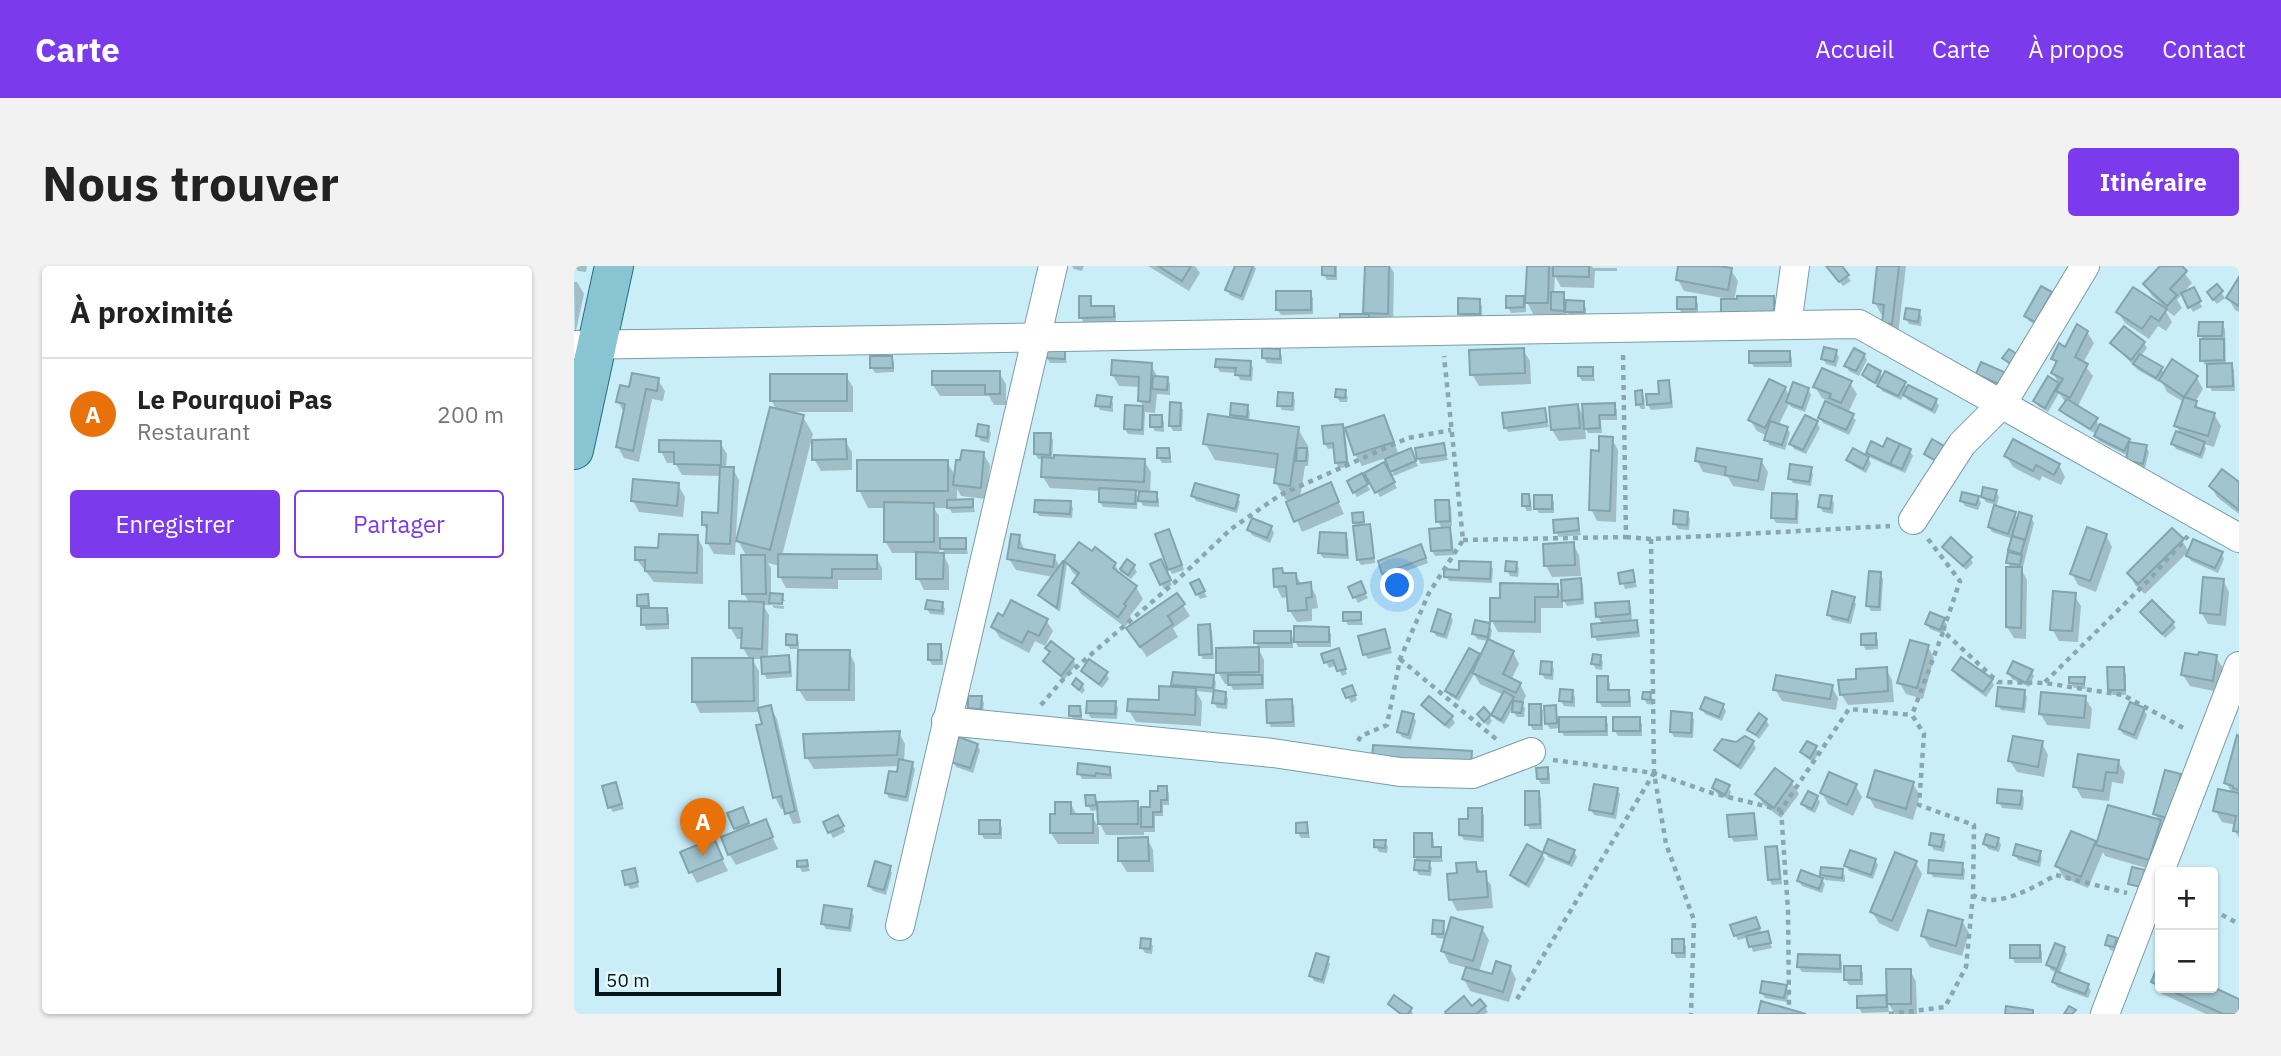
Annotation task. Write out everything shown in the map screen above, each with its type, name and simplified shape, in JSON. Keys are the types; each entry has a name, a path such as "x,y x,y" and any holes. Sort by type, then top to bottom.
{"main road":[{"path":"574,450 585,344 614,266"}],"street":[{"path":"900,926 1053,266"},
{"path":"1787,325 1795,266"},
{"path":"1913,520 1962,444 2002,404 2085,266"},
{"path":"585,344 1859,324 2239,538"},
{"path":"2105,1014 2239,666"},
{"path":"946,721 1273,753 1400,772 1473,774 1531,752"}],"path":[{"path":"1623,328 1626,537"},
{"path":"1346,764 1362,736 1387,725 1400,659 1429,593 1463,540 1441,331"},
{"path":"1020,728 1066,676 1174,583 1231,529 1279,495 1408,438 1451,430"},
{"path":"2045,682 2149,580 2182,544 2201,518"},
{"path":"1463,540 1626,537 1651,539 1884,528 1913,520 1960,581 1912,715"},
{"path":"1651,539 1654,773 1666,844 1694,920 1691,1014"},
{"path":"1943,631 1998,682 2045,682 2123,695 2209,742"},
{"path":"1789,1005 1788,910 1781,810 1849,709 1912,715"},
{"path":"1889,1014 1945,1006 1966,967 1973,895 1974,825 1919,805 1924,734 1912,715"},
{"path":"1654,773 1712,793 1781,810"},
{"path":"1517,999 1654,773"},
{"path":"1973,895 1980,900 2018,896 2056,876 2149,899"},
{"path":"2218,912 2239,923"}],"building":[{"path":"1158,266 1191,266 1182,281"},
{"path":"1235,266 1253,266 1241,296 1225,290"},
{"path":"1322,266 1335,266 1335,276 1322,275"},
{"path":"1365,266 1389,266 1388,314 1363,313"},
{"path":"1527,266 1549,266 1548,303 1525,303"},
{"path":"1553,266 1589,266 1589,277 1553,276"},
{"path":"1678,266 1732,268 1728,290 1676,280"},
{"path":"1826,266 1842,266 1849,275 1839,282"},
{"path":"1877,266 1899,266 1892,324 1882,323 1884,305 1873,303"},
{"path":"2160,266 2182,266 2187,271 2170,289 2177,295 2167,306 2143,284"},
{"path":"2239,277 2239,306 2226,298"},
{"path":"2217,284 2223,291 2213,300 2207,292"},
{"path":"2041,286 2052,292 2035,322 2024,316"},
{"path":"2133,287 2167,309 2159,321 2151,316 2142,329 2116,312"},
{"path":"2194,287 2201,301 2188,308 2181,293"},
{"path":"1276,291 1311,291 1311,310 1276,310"},
{"path":"1551,292 1564,292 1564,311 1551,310"},
{"path":"1079,296 1091,296 1091,306 1114,306 1114,317 1079,318"},
{"path":"1506,296 1524,296 1524,307 1506,308"},
{"path":"1737,296 1774,296 1774,314 1721,313 1721,299 1737,299"},
{"path":"1677,297 1696,297 1696,309 1677,309"},
{"path":"1458,298 1480,299 1480,314 1458,314"},
{"path":"1566,300 1584,301 1584,312 1565,312"},
{"path":"1906,308 1920,310 1918,322 1904,319"},
{"path":"1340,314 1369,314 1369,330 1340,331"},
{"path":"2199,322 2223,322 2222,336 2198,336"},
{"path":"2077,324 2088,331 2075,357 2088,364 2070,398 2056,391 2063,379 2051,373 2057,361 2051,359 2059,343 2065,347"},
{"path":"2124,326 2145,342 2131,360 2110,343"},
{"path":"2200,339 2224,339 2224,360 2200,361"},
{"path":"1824,347 1837,350 1834,362 1821,359"},
{"path":"1262,348 1280,349 1280,359 1262,358"},
{"path":"1524,348 1525,373 1470,375 1469,350"},
{"path":"1854,348 1865,354 1856,371 1844,366"},
{"path":"2009,349 2017,354 2011,364 2002,358"},
{"path":"1046,350 1065,351 1065,359 1046,358"},
{"path":"1749,351 1790,351 1790,362 1749,363"},
{"path":"2140,354 2163,367 2156,378 2133,364"},
{"path":"870,356 892,356 893,368 870,368"},
{"path":"1216,359 1251,361 1250,376 1235,375 1236,368 1215,367"},
{"path":"2172,359 2198,376 2184,397 2159,380"},
{"path":"1112,360 1152,363 1150,402 1138,401 1139,377 1111,375"},
{"path":"1981,362 2004,372 1999,384 1976,374"},
{"path":"2232,363 2233,386 2207,387 2207,364"},
{"path":"1868,364 1881,371 1875,383 1862,375"},
{"path":"1578,367 1593,367 1593,376 1578,376"},
{"path":"1822,368 1852,381 1841,403 1829,398 1831,394 1813,387"},
{"path":"932,371 1000,371 1000,394 985,394 985,385 932,385"},
{"path":"1885,371 1906,382 1898,396 1877,386"},
{"path":"632,373 659,378 657,391 646,389 633,451 616,447 625,404 616,402 620,385 629,387"},
{"path":"770,374 847,374 847,401 770,401"},
{"path":"1153,376 1168,377 1167,390 1152,389"},
{"path":"2048,376 2059,383 2045,408 2033,401"},
{"path":"1769,379 1786,387 1765,428 1748,420"},
{"path":"1669,380 1671,403 1647,405 1646,394 1659,394 1658,381"},
{"path":"1793,382 1809,388 1802,408 1786,402"},
{"path":"1908,385 1937,399 1932,410 1903,395"},
{"path":"1336,389 1346,390 1345,398 1335,397"},
{"path":"1642,390 1643,404 1636,405 1635,391"},
{"path":"1278,392 1293,393 1292,406 1277,406"},
{"path":"1097,395 1112,397 1110,407 1095,406"},
{"path":"2184,397 2197,401 2195,407 2215,413 2208,436 2174,426"},
{"path":"2067,399 2098,418 2090,429 2059,410"},
{"path":"1825,401 1854,414 1846,430 1818,418"},
{"path":"1170,402 1181,403 1180,426 1169,426"},
{"path":"1231,403 1248,405 1247,417 1230,415"},
{"path":"1615,403 1615,415 1599,415 1600,428 1584,429 1582,404"},
{"path":"1578,404 1580,428 1551,430 1549,407"},
{"path":"1125,405 1143,406 1142,430 1124,429"},
{"path":"770,407 804,415 770,550 736,541"},
{"path":"1545,408 1547,422 1504,428 1502,413"},
{"path":"1208,414 1299,427 1290,486 1274,483 1278,454 1203,444"},
{"path":"1150,415 1162,415 1162,427 1150,427"},
{"path":"1384,415 1394,442 1354,455 1345,428"},
{"path":"1805,415 1818,421 1803,450 1789,444"},
{"path":"1770,421 1788,427 1782,445 1764,440"},
{"path":"978,424 989,426 987,438 976,436"},
{"path":"1343,424 1347,462 1335,463 1333,443 1324,444 1322,426"},
{"path":"2100,424 2130,439 2124,451 2094,436"},
{"path":"2176,431 2205,442 2200,455 2171,444"},
{"path":"1034,433 1051,433 1050,455 1034,454"},
{"path":"1599,436 1613,437 1610,511 1589,510 1591,450 1599,451"},
{"path":"1887,438 1900,444 1890,464 1866,453 1871,441 1883,447"},
{"path":"846,439 847,459 812,460 812,440"},
{"path":"1932,439 1946,447 1938,462 1924,454"},
{"path":"2013,439 2060,464 2054,475 2036,465 2033,471 2004,456"},
{"path":"659,440 721,441 721,465 674,464 674,452 659,452"},
{"path":"2129,442 2147,445 2143,464 2126,460"},
{"path":"1444,443 1446,455 1417,459 1415,448"},
{"path":"1900,444 1911,449 1902,469 1890,464"},
{"path":"1157,448 1169,448 1170,458 1157,458"},
{"path":"1297,448 1307,448 1306,461 1296,461"},
{"path":"1411,448 1416,461 1390,472 1385,459"},
{"path":"1697,448 1762,459 1758,481 1725,475 1726,467 1695,461"},
{"path":"1853,448 1869,457 1863,469 1846,460"},
{"path":"962,450 984,452 981,488 953,485 956,460 960,460"},
{"path":"1054,455 1145,459 1144,482 1041,477 1042,457 1054,458"},
{"path":"857,460 948,460 948,491 857,491"},
{"path":"1384,462 1395,482 1375,493 1364,473"},
{"path":"1790,464 1812,467 1809,482 1788,479"},
{"path":"720,467 734,467 730,544 706,543 707,525 702,525 702,512 718,513"},
{"path":"2222,469 2239,482 2239,510 2209,486"},
{"path":"1362,473 1368,484 1353,493 1347,481"},
{"path":"633,479 679,483 677,506 631,501"},
{"path":"1331,482 1339,502 1294,522 1286,502"},
{"path":"1195,483 1239,495 1235,509 1191,496"},
{"path":"1983,487 1997,490 1994,501 1981,497"},
{"path":"1099,488 1136,490 1135,504 1099,502"},
{"path":"1139,491 1157,492 1157,502 1138,501"},
{"path":"1962,492 1979,496 1976,505 1960,501"},
{"path":"1772,493 1797,494 1796,519 1771,518"},
{"path":"1522,494 1529,494 1530,506 1522,506"},
{"path":"1534,495 1552,495 1552,509 1534,509"},
{"path":"1820,495 1832,496 1830,509 1818,507"},
{"path":"973,499 973,507 947,508 947,500"},
{"path":"1035,500 1071,501 1070,514 1034,512"},
{"path":"1435,500 1449,500 1450,521 1436,522"},
{"path":"884,502 934,503 934,542 884,542"},
{"path":"1994,505 2016,512 2008,534 1988,527"},
{"path":"1674,510 1688,512 1687,525 1673,524"},
{"path":"1363,512 1364,522 1353,523 1352,513"},
{"path":"2019,512 2032,516 2025,540 2012,536"},
{"path":"1252,518 1272,526 1267,538 1247,530"},
{"path":"1578,518 1579,530 1554,533 1553,520"},
{"path":"1370,524 1374,558 1357,560 1353,526"},
{"path":"1450,527 1452,550 1431,551 1429,529"},
{"path":"2087,527 2107,534 2090,581 2070,574"},
{"path":"2172,528 2184,539 2138,584 2127,573"},
{"path":"1169,529 1182,565 1168,570 1155,534"},
{"path":"1320,532 1346,533 1347,555 1318,553"},
{"path":"659,534 698,535 697,573 645,571 645,560 635,560 635,547 658,548"},
{"path":"1011,534 1020,535 1018,548 1055,555 1053,567 1007,559"},
{"path":"2012,536 2025,540 2021,554 2008,550"},
{"path":"1951,537 1972,557 1963,566 1942,547"},
{"path":"940,538 966,538 966,549 940,549"},
{"path":"2193,539 2223,552 2215,568 2186,556"},
{"path":"1079,542 1092,551 1095,547 1116,563 1113,568 1137,586 1118,617 1072,583 1079,573 1064,561"},
{"path":"1574,542 1575,565 1544,566 1543,544"},
{"path":"1421,544 1426,558 1382,574 1378,561"},
{"path":"916,552 944,553 943,579 916,579"},
{"path":"2008,552 2022,555 2020,565 2006,563"},
{"path":"778,554 877,555 877,569 832,569 832,578 778,577"},
{"path":"741,555 765,555 766,594 742,594"},
{"path":"1127,559 1135,565 1128,575 1120,569"},
{"path":"1161,559 1171,580 1160,585 1150,564"},
{"path":"1064,561 1057,608 1038,595"},
{"path":"1459,561 1491,562 1490,579 1444,577 1444,569 1459,570"},
{"path":"1506,561 1517,562 1516,572 1505,571"},
{"path":"2006,567 2022,567 2021,628 2006,627"},
{"path":"1282,568 1283,573 1296,573 1297,584 1311,582 1312,597 1306,598 1307,610 1288,611 1286,586 1274,587 1273,569"},
{"path":"1633,570 1635,582 1620,584 1618,573"},
{"path":"1869,571 1881,572 1879,607 1866,606"},
{"path":"2203,577 2224,579 2220,615 2200,613"},
{"path":"1581,578 1582,599 1562,601 1561,580"},
{"path":"1199,579 1205,591 1196,595 1190,583"},
{"path":"1361,581 1366,593 1353,598 1348,587"},
{"path":"1500,583 1558,584 1558,597 1535,597 1535,622 1490,621 1490,598 1500,598"},
{"path":"1832,591 1855,597 1848,620 1827,615"},
{"path":"2053,591 2076,593 2072,631 2050,630"},
{"path":"770,593 783,594 782,604 769,603"},
{"path":"1177,593 1185,604 1168,616 1173,624 1140,647 1126,628"},
{"path":"648,594 649,606 637,606 637,595"},
{"path":"927,600 943,602 942,611 925,609"},
{"path":"1011,600 1048,619 1039,636 1028,631 1022,643 991,627 998,613 1003,616"},
{"path":"2152,600 2174,622 2162,634 2140,612"},
{"path":"729,601 764,602 762,649 741,648 742,628 729,628"},
{"path":"1629,601 1630,614 1596,617 1595,603"},
{"path":"641,608 667,608 668,624 641,625"},
{"path":"1438,609 1451,614 1444,635 1431,631"},
{"path":"1343,612 1361,612 1361,620 1343,621"},
{"path":"1930,612 1945,618 1940,630 1925,624"},
{"path":"1475,620 1490,623 1488,637 1472,634"},
{"path":"1637,620 1638,632 1592,637 1591,624"},
{"path":"1210,624 1212,654 1199,655 1198,625"},
{"path":"1294,626 1329,627 1329,642 1294,642"},
{"path":"1385,629 1390,648 1363,655 1358,636"},
{"path":"1254,631 1291,631 1291,643 1254,643"},
{"path":"1876,633 1876,645 1861,645 1861,634"},
{"path":"786,634 797,635 797,645 786,645"},
{"path":"1488,639 1514,651 1503,674 1521,683 1516,693 1472,673"},
{"path":"1910,640 1929,645 1917,688 1897,683"},
{"path":"1051,641 1074,659 1061,676 1043,661 1050,652 1045,648"},
{"path":"928,644 941,644 941,660 928,660"},
{"path":"1259,647 1259,672 1216,673 1216,648"},
{"path":"1339,648 1346,669 1337,671 1333,660 1324,663 1321,654"},
{"path":"1469,648 1480,654 1456,697 1445,691"},
{"path":"798,650 850,650 849,690 797,690"},
{"path":"2199,652 2217,655 2213,681 2181,675 2185,653 2198,655"},
{"path":"1593,654 1601,655 1600,665 1591,664"},
{"path":"789,655 790,672 762,674 761,657"},
{"path":"1961,657 1993,679 1983,692 1952,670"},
{"path":"692,658 753,658 754,701 692,702"},
{"path":"1089,659 1108,672 1099,684 1081,671"},
{"path":"1541,661 1552,662 1551,675 1540,674"},
{"path":"2013,661 2033,670 2026,683 2007,673"},
{"path":"1887,667 1888,691 1840,695 1838,680 1856,679 1856,669"},
{"path":"2107,667 2124,667 2125,690 2108,690"},
{"path":"1173,672 1214,675 1213,688 1171,685"},
{"path":"1228,675 1262,675 1262,684 1228,685"},
{"path":"1776,675 1833,685 1830,699 1773,690"},
{"path":"1597,676 1608,676 1608,690 1629,690 1629,702 1597,702"},
{"path":"2069,677 2085,677 2084,684 2069,683"},
{"path":"1076,678 1083,684 1079,690 1072,684"},
{"path":"1352,685 1356,695 1346,698 1342,689"},
{"path":"1159,686 1196,688 1195,715 1127,711 1128,699 1159,700"},
{"path":"1998,687 2025,690 2023,709 1996,706"},
{"path":"1560,689 1573,690 1572,702 1559,701"},
{"path":"1214,690 1226,692 1225,704 1212,703"},
{"path":"1504,691 1514,697 1501,720 1491,715"},
{"path":"1643,692 1651,692 1650,700 1642,699"},
{"path":"2041,692 2086,696 2084,718 2039,714"},
{"path":"968,696 982,696 981,709 968,708"},
{"path":"1429,696 1453,716 1445,725 1421,705"},
{"path":"1705,697 1724,704 1719,717 1700,709"},
{"path":"1292,699 1293,722 1267,723 1266,700"},
{"path":"1087,701 1116,701 1115,714 1086,713"},
{"path":"1513,701 1523,702 1521,713 1512,712"},
{"path":"2130,702 2145,708 2134,735 2119,729"},
{"path":"1529,704 1541,704 1541,725 1529,725"},
{"path":"771,705 795,811 785,814 781,796 773,798 756,725 762,724 758,708"},
{"path":"1556,705 1557,723 1545,724 1544,706"},
{"path":"1069,706 1080,706 1081,716 1069,716"},
{"path":"1484,707 1491,715 1484,722 1477,714"},
{"path":"1402,711 1414,714 1408,735 1397,732"},
{"path":"1671,711 1692,713 1691,733 1670,732"},
{"path":"1759,713 1767,719 1756,735 1747,730"},
{"path":"1559,717 1606,717 1606,731 1559,732"},
{"path":"1613,717 1640,717 1640,731 1613,731"},
{"path":"900,731 897,755 805,758 803,734"},
{"path":"2237,735 2239,736 2239,790 2224,783"},
{"path":"1745,736 1754,741 1738,766 1714,750 1722,739 1736,742"},
{"path":"2013,736 2043,741 2038,767 2008,761"},
{"path":"959,737 978,744 970,768 951,762"},
{"path":"1807,741 1817,746 1810,758 1800,752"},
{"path":"1373,745 1472,751 1471,767 1372,761"},
{"path":"2078,754 2119,760 2117,773 2106,772 2103,791 2073,787"},
{"path":"899,759 913,762 906,797 885,793 889,771 897,772"},
{"path":"1078,763 1110,767 1110,775 1077,774"},
{"path":"1548,767 1548,779 1537,779 1536,768"},
{"path":"1775,768 1793,781 1774,808 1755,794"},
{"path":"1875,770 1914,782 1906,809 1867,797"},
{"path":"2165,770 2181,774 2170,819 2153,814"},
{"path":"1829,772 1857,784 1847,805 1820,793"},
{"path":"1716,779 1730,785 1725,795 1712,788"},
{"path":"616,782 622,804 608,808 602,786"},
{"path":"1594,784 1618,788 1613,814 1589,810"},
{"path":"1158,786 1167,786 1167,800 1161,800 1161,812 1153,812 1153,827 1141,827 1141,807 1150,807 1150,791 1158,791"},
{"path":"1998,789 2022,791 2020,805 1997,803"},
{"path":"2218,789 2239,793 2239,832 2233,831 2236,816 2213,811"},
{"path":"1525,791 1539,791 1540,824 1525,825"},
{"path":"1808,791 1818,796 1812,809 1801,804"},
{"path":"1085,795 1095,795 1096,805 1086,806"},
{"path":"1138,801 1138,824 1098,824 1097,802"},
{"path":"1055,802 1071,802 1071,814 1093,814 1093,833 1050,833 1050,814 1055,814"},
{"path":"2108,805 2161,820 2149,860 2096,845"},
{"path":"743,807 749,823 734,829 727,813"},
{"path":"1468,808 1482,808 1482,837 1459,835 1459,819 1468,819"},
{"path":"1754,813 1756,835 1729,837 1727,815"},
{"path":"838,815 844,826 828,833 823,822"},
{"path":"766,819 773,837 728,855 721,837"},
{"path":"979,820 1000,820 1000,834 979,834"},
{"path":"1307,822 1308,833 1296,833 1296,823"},
{"path":"2071,831 2096,841 2081,877 2055,866"},
{"path":"1414,833 1432,833 1432,847 1441,847 1441,857 1414,857"},
{"path":"1931,833 1944,835 1941,847 1929,845"},
{"path":"1986,834 1999,838 1996,848 1983,844"},
{"path":"1148,837 1149,861 1118,861 1118,838"},
{"path":"714,838 723,859 689,873 680,852"},
{"path":"1548,839 1575,850 1569,863 1543,852"},
{"path":"1374,840 1386,840 1385,848 1374,847"},
{"path":"1527,844 1543,853 1526,884 1510,875"},
{"path":"2016,844 2041,851 2038,862 2013,855"},
{"path":"1777,846 1780,879 1768,880 1765,847"},
{"path":"1850,850 1876,859 1871,875 1844,866"},
{"path":"1895,852 1917,861 1892,921 1870,912"},
{"path":"807,860 808,866 797,867 797,861"},
{"path":"1415,860 1430,861 1429,871 1414,870"},
{"path":"1929,860 1963,863 1962,875 1928,873"},
{"path":"875,861 891,866 884,890 868,886"},
{"path":"1476,862 1477,872 1486,871 1488,897 1449,900 1447,874 1457,873 1456,863"},
{"path":"1821,867 1843,869 1842,878 1820,875"},
{"path":"2132,867 2145,870 2141,887 2128,884"},
{"path":"635,868 638,882 625,885 622,871"},
{"path":"1801,870 1823,878 1819,889 1797,881"},
{"path":"824,905 852,909 849,928 821,924"},
{"path":"1928,910 1963,920 1956,946 1921,936"},
{"path":"1451,917 1483,927 1473,961 1441,951"},
{"path":"1756,917 1760,928 1734,936 1730,925"},
{"path":"1433,920 1444,921 1443,934 1432,934"},
{"path":"1768,931 1771,943 1749,947 1746,936"},
{"path":"2108,935 2117,938 2114,947 2105,945"},
{"path":"1141,938 1151,939 1150,949 1140,948"},
{"path":"1672,939 1684,939 1684,953 1672,953"},
{"path":"2055,943 2065,947 2057,969 2046,965"},
{"path":"2010,945 2040,945 2040,958 2010,958"},
{"path":"1316,953 1329,957 1322,980 1309,976"},
{"path":"1798,954 1840,955 1840,969 1797,967"},
{"path":"1496,961 1511,966 1503,992 1462,979 1466,967 1492,974"},
{"path":"1844,966 1861,966 1861,980 1844,980"},
{"path":"1886,969 1911,969 1911,1004 1887,1004"},
{"path":"2056,971 2089,984 2085,994 2052,982"},
{"path":"1762,981 1787,985 1784,998 1760,993"},
{"path":"2218,989 2239,999 2239,1014 2223,1014 2176,993 2218,993"},
{"path":"1394,995 1412,1008 1408,1014 1401,1014 1388,1004"},
{"path":"1886,995 1887,1007 1857,1008 1857,996"},
{"path":"1464,996 1472,1006 1480,999 1486,1006 1476,1014 1446,1014 1445,1012"},
{"path":"1761,1001 1806,1014 1758,1014"},
{"path":"2006,1006 2033,1010 2033,1014 2005,1014"},
{"path":"2069,1006 2076,1010 2072,1014 2064,1014"}],"place":[{"name":"Le Pourquoi Pas","path":"703,856"}]}
